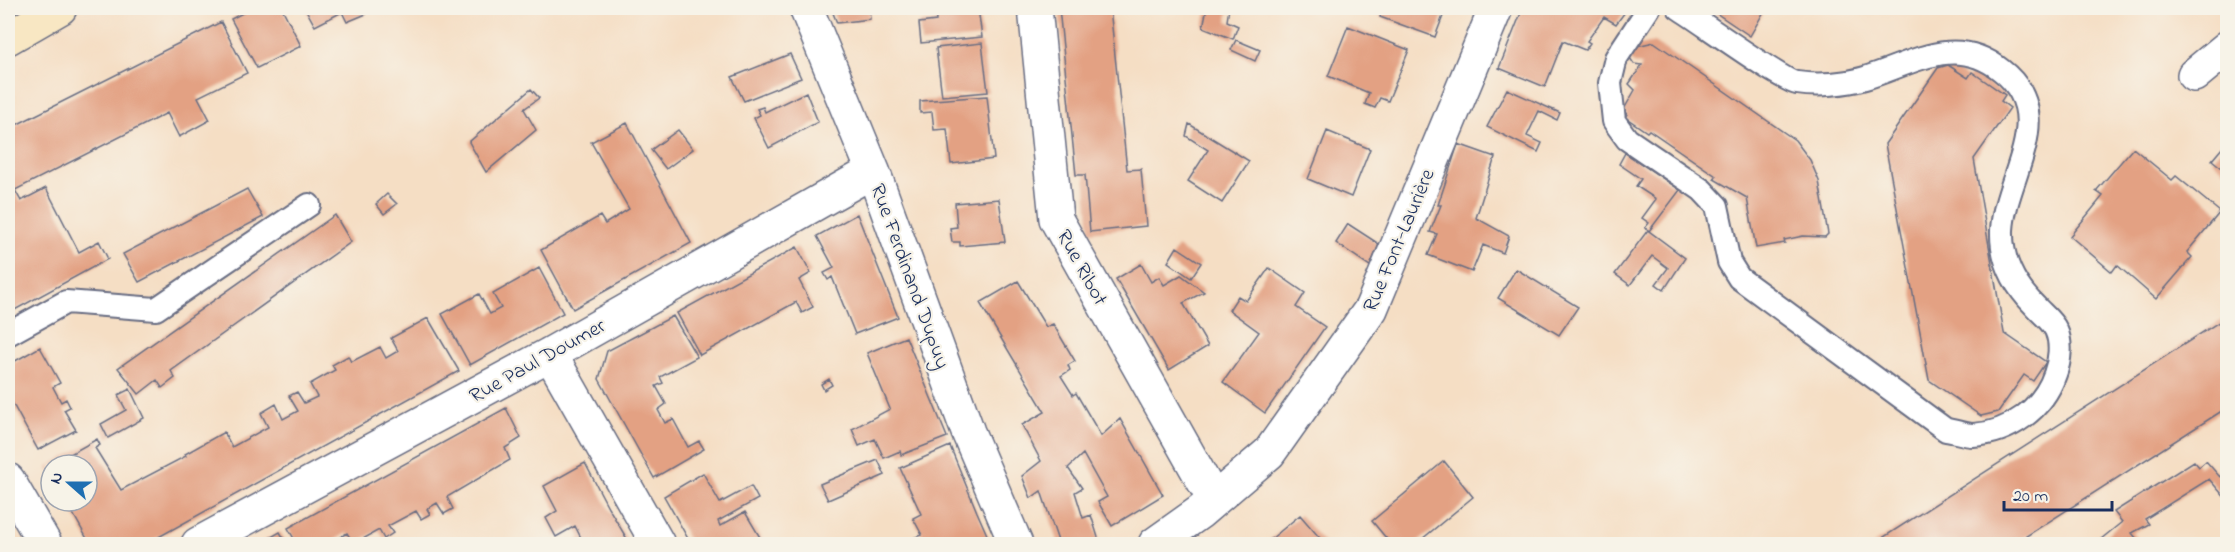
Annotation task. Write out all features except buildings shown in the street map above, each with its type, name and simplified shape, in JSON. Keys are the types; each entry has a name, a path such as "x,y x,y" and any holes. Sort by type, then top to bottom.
{"main road":[{"path":"8,36 60,8"}],"street":[{"name":"Rue Ferdinand Dupuy","path":"806,8 873,171 968,432 1016,544"},
{"name":"Rue Ribot","path":"1035,8 1056,219 1214,500"},
{"name":"Rue Font-Laurière","path":"1155,544 1214,500 1269,453 1371,309 1496,8"},
{"path":"2194,75 2228,47"},
{"name":"Rue Paul Doumer","path":"198,544 550,354 873,171"},
{"path":"550,354 658,544"},
{"path":"10,489 45,544"}],"lane":[{"path":"1648,8 1616,58 1610,83 1614,121 1627,139 1702,190 1718,206 1729,262 1739,278 1946,430 1971,435 1995,431 2017,422 2035,408 2051,386 2060,359 2056,330 2011,277 2003,252 2004,210 2022,160 2028,131 2026,105 2017,87 2002,70 1984,59 1956,50 1935,53 1862,79 1829,84 1795,83 1679,8"},
{"path":"8,334 66,302 156,309 309,205"}]}
